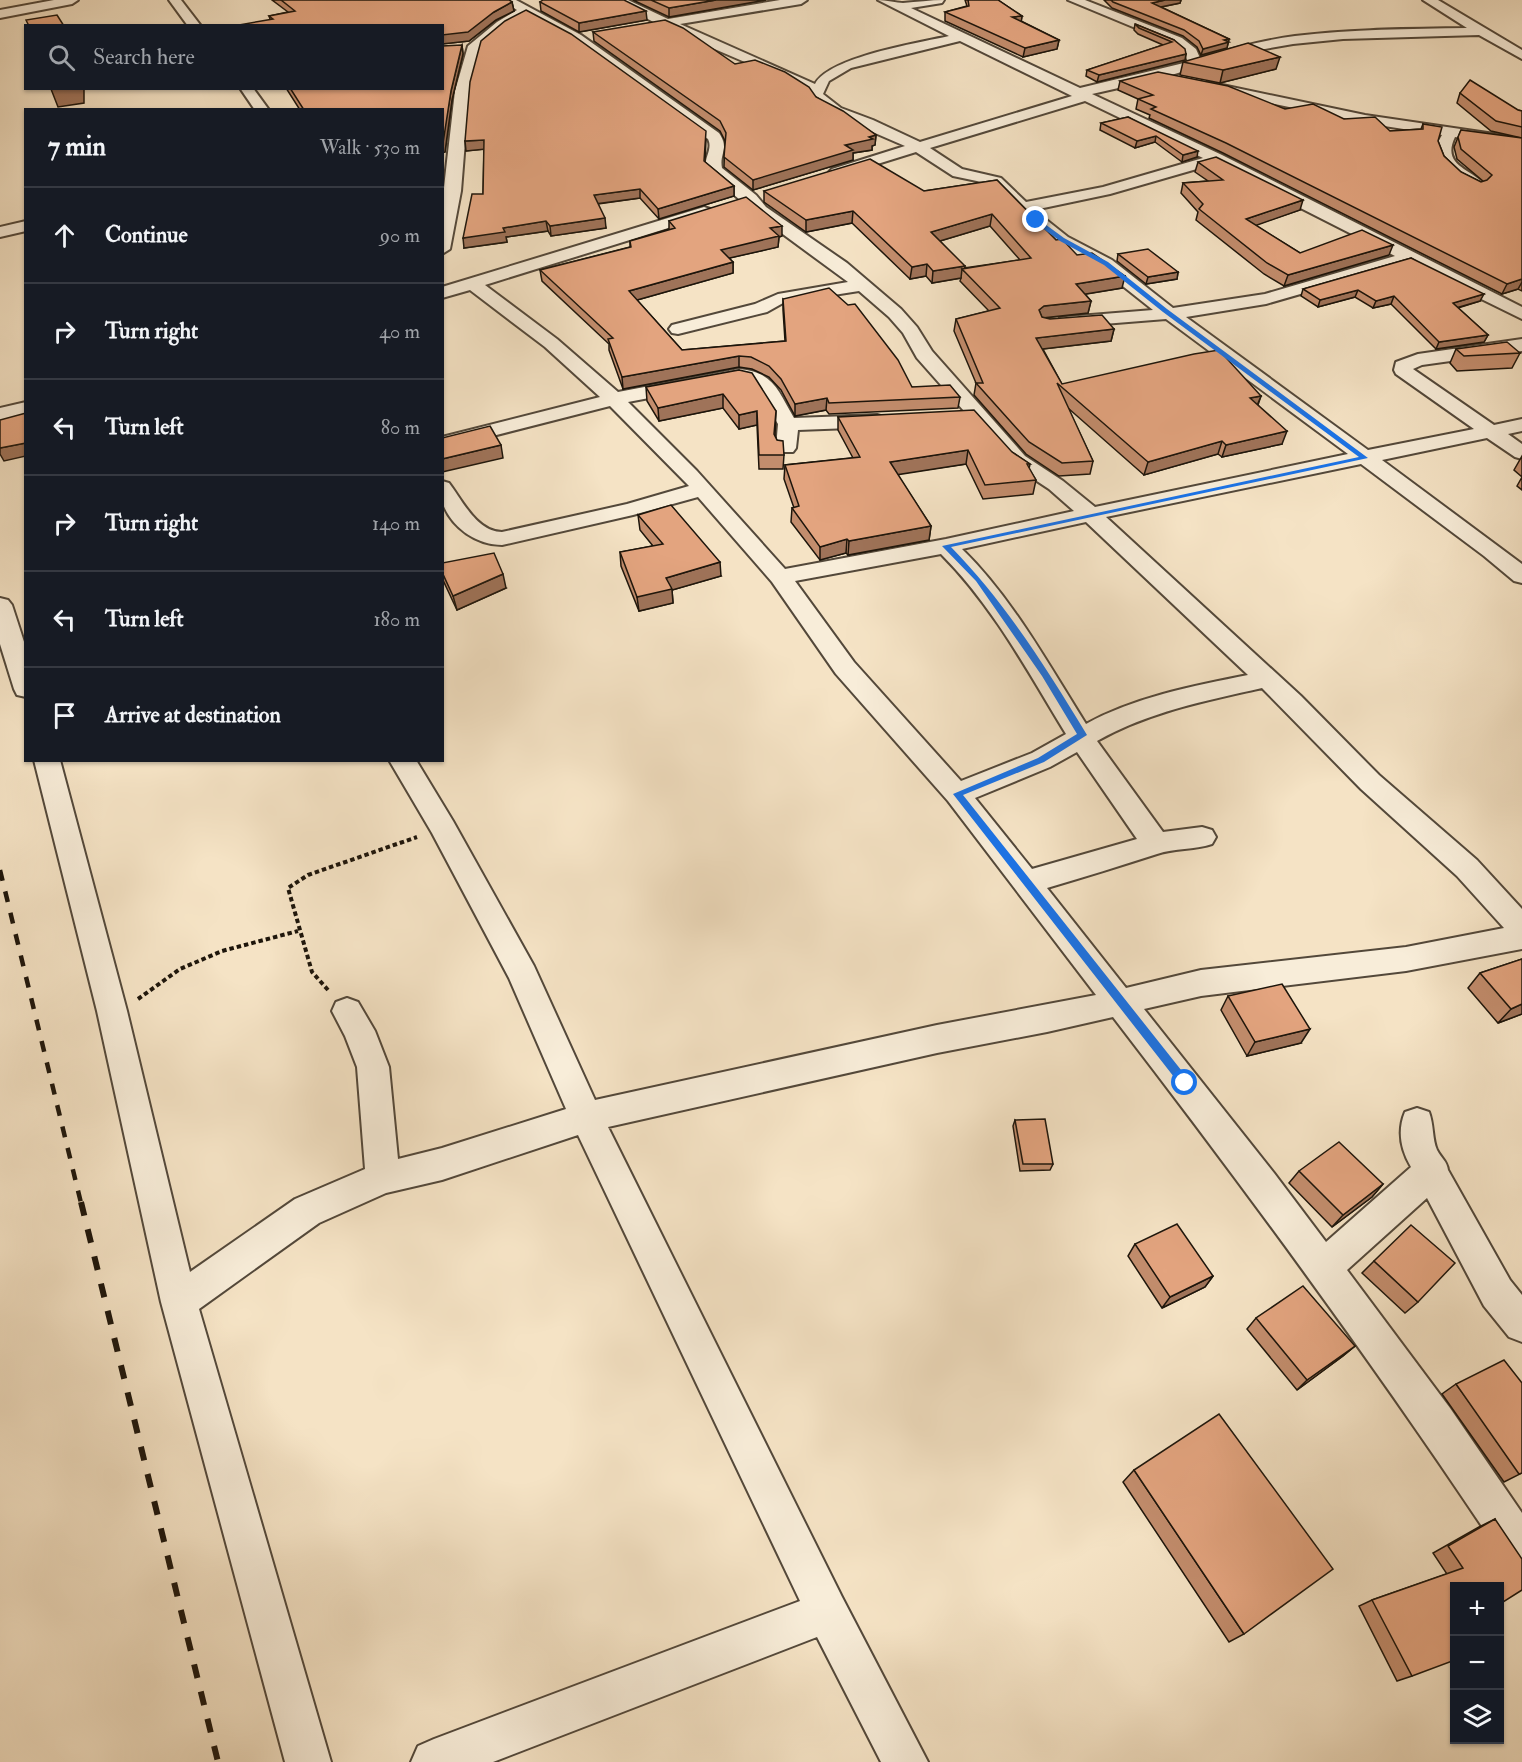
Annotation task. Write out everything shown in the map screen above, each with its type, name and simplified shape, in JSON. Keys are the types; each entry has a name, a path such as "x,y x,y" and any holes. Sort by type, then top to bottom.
{"street":[{"path":"1,11 72,0"},
{"path":"175,0 193,24"},
{"path":"507,0 532,7 714,136 719,149 714,156 715,170 755,196 760,210 863,285 895,313 911,331 924,354 1018,460 1056,485 1090,514 1266,679 1378,789 1467,868 1522,929"},
{"path":"618,0 738,56 800,80 822,102 836,111 868,123 918,147 958,173 996,181 1036,220 1062,240 1113,268 1169,314 1492,551 1522,576"},
{"path":"645,27 801,0"},
{"path":"884,0 1217,158 1522,314"},
{"path":"899,7 938,0"},
{"path":"1074,0 1178,41 1191,52 1196,64"},
{"path":"1429,0 1522,55"},
{"path":"444,238 453,191 462,91 469,46 532,7"},
{"path":"817,178 1082,94 1246,49 1293,40 1343,35 1479,31"},
{"path":"577,38 600,34"},
{"path":"816,94 824,79 846,65 960,37"},
{"path":"1153,76 1365,119 1522,142"},
{"path":"247,90 261,108"},
{"path":"1451,131 1444,145 1444,155 1458,171 1477,185"},
{"path":"1023,207 1125,186 1217,158"},
{"path":"444,292 755,196"},
{"path":"0,232 24,226"},
{"path":"1048,324 1169,314 1265,299 1358,270 1410,257"},
{"path":"473,284 551,344 614,399 702,489 780,577 845,668 957,794 1121,1002 1324,1267 1436,1422 1522,1549"},
{"path":"678,329 761,308 778,299 863,285"},
{"path":"1522,345 1418,360 1403,366 1403,370 1409,375 1522,453"},
{"path":"444,443 544,419 614,399 738,375 752,376 760,380 767,388 788,424 786,448"},
{"path":"0,414 24,408"},
{"path":"956,416 978,415"},
{"path":"788,424 901,420"},
{"path":"780,577 946,546 1522,425"},
{"path":"444,491 473,529 487,537 498,539 516,537 633,509 702,489"},
{"path":"946,546 979,580 1045,674 1129,810 1156,843"},
{"path":"0,605 24,683"},
{"path":"957,794 1041,760 1082,735 1110,722 1179,698 1266,679"},
{"path":"48,762 112,1011 179,1302 308,1762"},
{"path":"403,762 443,828 523,975 586,1117 827,1612 905,1762"},
{"path":"1027,882 1128,854 1156,843 1202,837"},
{"path":"179,1302 307,1211 383,1178 442,1164 586,1117 937,1039 1047,1020 1202,983 1406,959 1522,937"},
{"path":"347,1011 359,1031 373,1067 383,1178"},
{"path":"1417,1123 1419,1150 1432,1169 1465,1237 1497,1293 1522,1324"},
{"path":"1324,1267 1400,1201 1432,1169"},
{"path":"434,1762 827,1612"}],"path":[{"path":"347,1011 312,972 298,931 288,888 308,875 443,828"},
{"path":"112,1011 147,994 180,969 222,951 298,931"}],"building":[{"path":"281,0 509,0 512,2 494,12 468,32 444,35 444,24 245,24 273,19 269,16 295,11"},
{"path":"543,0 624,0 646,11 579,23 540,2"},
{"path":"651,0 716,0 669,8"},
{"path":"968,0 998,0 1022,16 1012,17 1059,40 1025,48 945,12 969,6"},
{"path":"1111,0 1165,0 1152,3 1229,39 1224,40 1229,42 1203,49 1199,41 1184,30"},
{"path":"526,10 571,34 706,131 704,161 734,186 658,209 640,189 594,195 605,218 550,226 546,221 503,228 505,232 463,238 472,194 483,194 484,140 465,141 470,82 481,41 505,21"},
{"path":"57,15 63,24 28,24 26,20"},
{"path":"665,20 683,28 735,64 755,60 785,72 809,87 816,97 843,111 876,135 869,137 873,139 845,145 853,150 753,180 724,157 726,133 720,121 593,32"},
{"path":"1135,24 1174,40 1185,49 1186,54 1099,75 1087,70 1172,42 1139,28"},
{"path":"1248,43 1280,57 1223,70 1183,62"},
{"path":"462,45 451,91 444,136 444,108 303,108 291,90 444,90 444,46"},
{"path":"1158,72 1228,86 1285,109 1313,104 1344,119 1375,117 1390,131 1423,129 1423,124 1442,127 1438,141 1444,156 1461,172 1481,182 1492,175 1461,149 1458,137 1461,130 1522,138 1522,279 1507,284 1226,143 1151,109 1156,107 1138,99 1153,95 1120,81"},
{"path":"1470,80 1522,111 1522,127 1496,121 1460,93"},
{"path":"1128,117 1198,151 1183,155 1156,136 1137,141 1101,123"},
{"path":"1216,157 1303,200 1246,219 1300,253 1362,230 1393,245 1288,275 1267,263 1199,209 1203,204 1183,183 1223,180 1198,162"},
{"path":"870,159 924,191 997,180 1056,240 1062,239 1077,255 1092,253 1125,276 1076,284 1091,301 1044,306 1039,310 1042,317 1050,319 1102,315 1114,329 1036,338 1062,384 1219,350 1261,396 1250,398 1287,431 1226,445 1222,441 1148,462 1057,383 1093,461 1062,463 1029,442 976,383 983,383 956,319 1000,308 962,269 1031,258 992,214 931,232 965,266 933,271 927,264 912,267 853,211 806,220 764,191"},
{"path":"746,197 782,226 770,228 779,236 721,250 733,262 629,291 682,350 786,341 783,299 829,288 848,305 855,304 898,360 912,387 950,385 960,397 829,403 827,398 795,404 781,379 769,366 751,357 739,356 622,377 608,339 613,338 540,270 631,247 630,241 675,228 669,221"},
{"path":"1148,249 1178,272 1148,277 1118,254"},
{"path":"1411,258 1484,294 1453,303 1488,335 1439,342 1394,296 1376,301 1358,290 1320,300 1303,289"},
{"path":"1507,342 1520,353 1464,356 1456,349"},
{"path":"739,370 752,373 776,411 774,434 777,440 783,441 784,455 759,455 757,411 739,415 723,394 658,408 646,387"},
{"path":"974,410 1012,452 1030,464 1027,464 1036,480 985,485 968,450 890,462 931,526 849,541 847,539 820,547 792,508 799,506 785,465 860,457 838,417"},
{"path":"24,414 24,443 0,448 0,420"},
{"path":"490,426 501,445 444,459 444,438"},
{"path":"671,505 720,562 666,578 672,589 637,597 620,552 663,544 638,515"},
{"path":"494,553 503,574 453,596 444,576 444,563"},
{"path":"1522,959 1522,1004 1511,1009 1480,973"},
{"path":"1282,984 1310,1029 1255,1042 1228,996"},
{"path":"1045,1119 1053,1164 1023,1164 1015,1120"},
{"path":"1339,1142 1383,1184 1343,1215 1299,1171"},
{"path":"1177,1224 1213,1276 1170,1297 1135,1244"},
{"path":"1411,1225 1455,1263 1418,1302 1374,1261"},
{"path":"1303,1286 1355,1346 1307,1380 1256,1318"},
{"path":"1504,1360 1522,1383 1522,1473 1519,1474 1456,1384"},
{"path":"1219,1414 1333,1569 1244,1634 1134,1470"},
{"path":"1495,1519 1522,1559 1522,1590 1504,1601 1504,1582 1450,1582 1450,1662 1412,1676 1372,1600 1463,1568 1448,1546"}],"railway":[{"path":"0,870 81,1203"},
{"path":"81,1202 218,1762"}],"route":[{"path":"1036,220 1062,240 1127,278 1165,310 1365,458 1169,497 946,546 979,580 1045,674 1082,735 1061,750 1041,760 957,794 1185,1083"}]}
